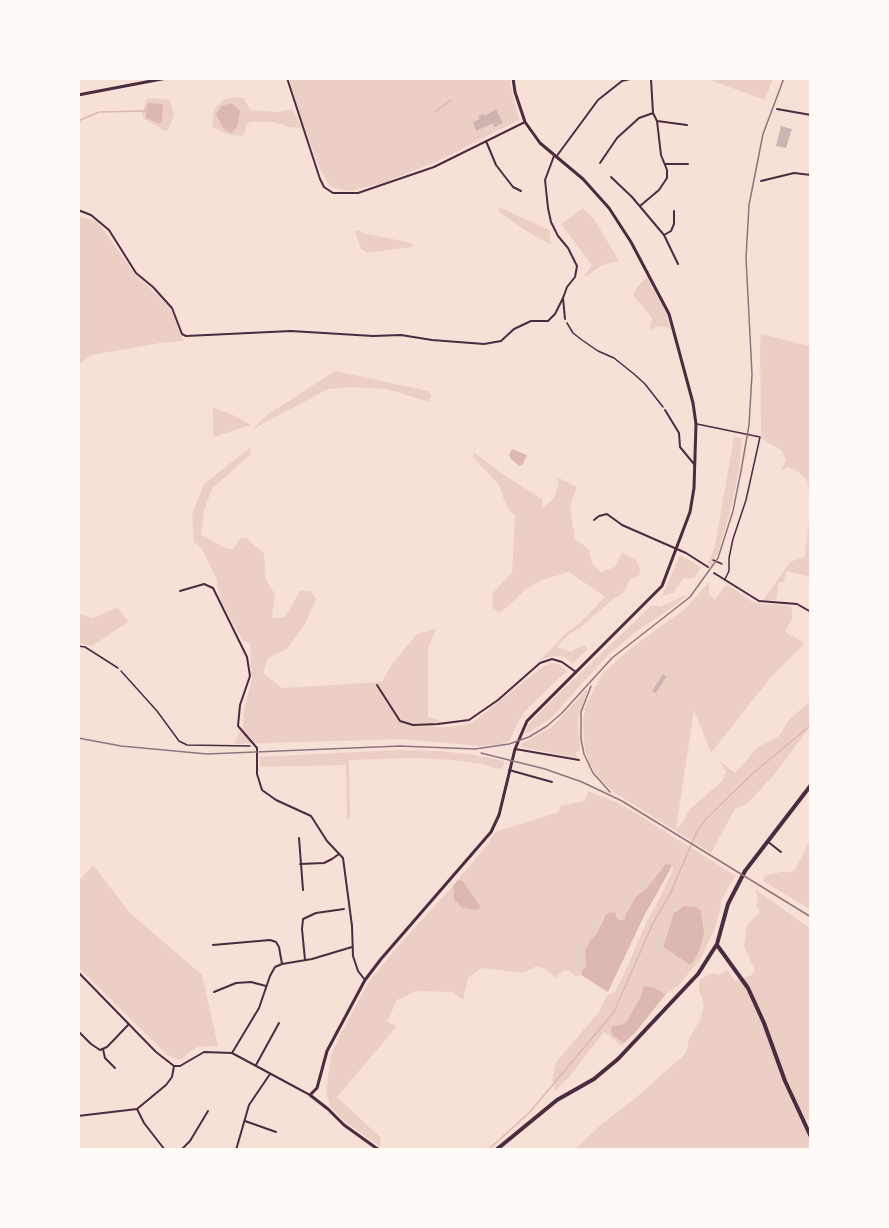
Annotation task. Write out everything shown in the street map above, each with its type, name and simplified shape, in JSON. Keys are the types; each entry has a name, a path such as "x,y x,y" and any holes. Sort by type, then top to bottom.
{"main road":[{"path":"496,1150 548,1106 594,1079 618,1059 698,974 717,944 733,894 745,871 811,785"},
{"path":"717,944 748,988 764,1023 785,1081 811,1137"}],"street":[{"path":"78,95 167,78"},
{"path":"287,78 320,179 324,187 333,193 358,193 434,167 525,122"},
{"path":"310,1095 317,1088 327,1051 365,980 491,832 499,815 509,769 524,726 532,715 662,586 690,512 696,466 696,424 693,403 669,314 632,242 609,208 583,179 540,143 525,122 513,78"},
{"path":"78,210 91,215 109,230 136,273 153,287 172,308 182,334 186,336 291,331 373,336 401,335 484,344 501,341 514,329 531,321 548,321 555,314 567,287 575,277 577,266 555,229 548,208 544,180 555,156 598,100 627,79 634,78"},
{"path":"642,78 669,78"},
{"path":"640,206 664,184 667,178 661,155 657,121 653,112 651,79"},
{"path":"777,109 811,115"},
{"path":"600,163 617,138 639,118 653,112"},
{"path":"657,121 687,125"},
{"path":"486,141 496,165 513,187 521,191"},
{"path":"665,164 688,164"},
{"path":"761,181 794,173 811,175"},
{"path":"611,177 620,183 664,235 678,264"},
{"path":"664,235 671,231 674,224 674,211"},
{"path":"563,298 565,319"},
{"path":"665,410 679,433 680,447 696,466"},
{"path":"594,520 607,514 622,525 677,549 708,567"},
{"path":"714,573 759,601 797,604 811,612"},
{"path":"180,591 204,584 213,588 247,657 250,676 239,712 238,726 256,747 260,786 265,794 311,816 327,840 343,858 352,926 352,948 355,964 365,980"},
{"path":"377,686 400,721 413,725 438,724 469,720 498,700 540,663 552,659 562,662 576,672"},
{"path":"515,749 579,760"},
{"path":"509,769 552,782"},
{"path":"299,838 303,890"},
{"path":"767,841 781,852"},
{"path":"300,864 324,862 333,859 339,853"},
{"path":"305,960 303,919 316,913 344,909"},
{"path":"213,945 270,940 279,946 282,964"},
{"path":"232,1053 259,1008 272,971 282,964 352,948"},
{"path":"78,972 156,1052 174,1066 180,1066 204,1052 232,1053 310,1095 344,1125 379,1150"},
{"path":"214,992 236,983 257,983 266,986"},
{"path":"256,1065 279,1023"},
{"path":"78,1031 97,1049 103,1049 129,1024"},
{"path":"103,1049 105,1058 115,1068"},
{"path":"78,1116 137,1109 166,1085 172,1077 174,1066"},
{"path":"236,1150 249,1105 270,1074"},
{"path":"137,1109 144,1123 165,1150"},
{"path":"181,1150 190,1141 208,1112"},
{"path":"244,1121 276,1132"}],"lane":[{"path":"696,424 760,437 725,580"},
{"path":"78,645 118,668"}],"path":[{"path":"565,319 573,333 598,351 614,358 645,384 665,410"},
{"path":"713,560 722,564"},
{"path":"118,668 158,711 179,741 187,746 256,747"}],"shaded area":[{"path":"289,78 509,78 519,120 438,161 383,183 350,191 329,185 318,165"},
{"path":"705,78 773,78 765,100"},
{"path":"235,97 244,98 250,110 276,112 292,109 302,128 274,122 251,122 246,125 242,136 230,135 212,127 214,110 223,100"},
{"path":"147,98 170,100 174,115 169,128 165,131 144,119 142,115"},
{"path":"149,103 163,104 162,120 159,124 146,118"},
{"path":"231,103 240,111 237,127 231,133 222,127 216,114 222,106"},
{"path":"499,207 549,230 551,244 531,234 498,211"},
{"path":"583,208 594,219 619,261 602,265 587,276 584,276 592,265 561,224"},
{"path":"78,216 98,222 135,274 170,307 184,341 92,355 78,365"},
{"path":"358,230 362,233 412,243 413,247 367,253 361,249 355,232"},
{"path":"647,277 667,314 670,328 658,326 650,330 652,318 633,295"},
{"path":"811,324 811,501 807,480 798,471 787,467 780,472 786,460 782,451 761,438 760,343 761,334 809,346"},
{"path":"335,371 428,391 431,395 429,402 387,389 352,387 328,389 253,429 267,415"},
{"path":"213,408 231,414 251,425 213,437"},
{"path":"734,437 742,438 739,471 718,553 711,566 707,564 715,546"},
{"path":"251,447 250,455 212,489 204,510 201,535 227,549 233,549 240,538 246,538 264,553 266,580 275,594 272,618 285,617 300,591 310,591 316,599 305,624 287,649 268,658 263,673 282,688 382,682 392,664 417,634 437,628 428,648 428,716 441,722 432,727 451,727 472,723 542,667 552,663 560,665 567,671 525,711 510,740 501,744 479,746 404,739 234,744 243,726 244,709 252,679 250,643 243,641 230,618 220,598 216,578 202,549 194,542 192,514 204,484"},
{"path":"512,449 527,455 523,464 519,466 511,459 509,455"},
{"path":"474,452 501,473 542,499 543,508 554,498 559,484 557,477 577,487 570,505 575,539 589,549 592,563 601,572 615,567 622,552 636,560 641,571 638,577 631,578 623,593 580,628 569,634 557,647 571,652 579,647 585,646 588,649 573,663 564,657 554,656 540,660 605,597 569,572 542,580 526,589 499,612 493,608 492,594 512,572 515,515 504,500 499,485 473,457"},
{"path":"811,506 811,577 786,571 784,582 779,582 776,600 763,600 790,562 806,556"},
{"path":"680,555 701,567 694,578 683,579 673,593 662,596"},
{"path":"709,582 709,595 715,600 728,585 754,603 791,606 793,617 785,632 805,643 771,677 711,753 694,710 676,829 690,809 722,781 726,772 719,760 735,773 758,747 779,736 788,721 811,700 811,726 772,777 747,804 735,809 711,853 615,793 600,780 585,751 583,725 588,701 602,674 631,648 686,608"},
{"path":"688,594 608,655 550,719 525,734 528,725 547,705 652,605 660,607"},
{"path":"118,607 128,622 92,646 78,643 78,614 93,618"},
{"path":"588,690 578,717 580,751 576,752 577,758 521,747 520,745 553,726"},
{"path":"396,750 475,755 504,761 504,764 498,769 483,764 452,760 416,758 349,760 350,819 347,819 346,765 260,767 259,757"},
{"path":"588,791 616,802 736,876 722,900 715,928 701,958 678,986 666,994 652,987 642,996 627,1021 622,1025 613,1026 613,1036 624,1043 622,1046 604,1032 570,1076 555,1091 552,1081 556,1062 599,1012 607,995 615,992 673,869 671,865 662,869 645,890 636,896 625,916 625,921 603,918 597,933 585,950 587,968 582,970 581,975 575,976 570,971 563,971 555,978 547,970 537,966 523,973 481,968 468,978 463,1000 452,992 417,991 397,1000 387,1022 397,1026 337,1097 381,1138 380,1147 343,1120 330,1106 326,1091 331,1056 368,983 398,946 453,886 454,900 479,904 463,881 458,880 495,832 559,812 560,806 585,801","holes":["678,909 701,912 702,940 694,961 690,965 663,947 671,921"]},
{"path":"811,839 811,910 763,881 764,876 785,871 789,873 795,870"},
{"path":"666,864 672,865 670,870 644,916 608,992 581,975 582,970 586,967 585,950 606,914 615,912 617,919 625,921 625,916 636,896 645,890"},
{"path":"93,865 129,912 202,975 218,1046 198,1047 182,1059 167,1055 78,967 78,882"},
{"path":"458,880 463,881 480,909 463,908 454,900 453,886"},
{"path":"755,889 811,929 811,1119 805,1120 798,1106 795,1107 811,1141 811,1150 574,1150 686,1053 689,1039 700,1020 704,1005 699,980 712,973 719,975 727,970 735,981 750,976 755,971 744,946 747,925 760,912 756,906 758,898"},
{"path":"684,906 696,907 701,911 704,933 700,949 690,965 663,947 674,913"},
{"path":"644,986 666,994 624,1043 613,1036 612,1026 622,1025 627,1021"}],"building":[{"path":"496,109 503,123 494,127 493,123 476,131 473,122 480,119 478,116 484,114 485,116"},
{"path":"781,126 792,129 786,148 776,146"},
{"path":"663,674 666,677 656,693 652,691"}],"waterway":[{"path":"435,112 451,100"},
{"path":"78,121 99,112 146,111"},
{"path":"488,1150 529,1113 614,1012 653,923 670,894 697,831 706,819 752,774 811,725"}],"railway":[{"path":"78,738 121,746 207,754 400,746 475,749 509,744 529,737 547,726 562,713 612,658 690,597 718,558 733,511 741,471 749,425 752,374 746,258 749,205 763,134 784,78"},
{"path":"591,686 581,712 581,739 584,754 593,773 610,792"},
{"path":"481,753 545,769 582,782 622,801 811,917"}]}
